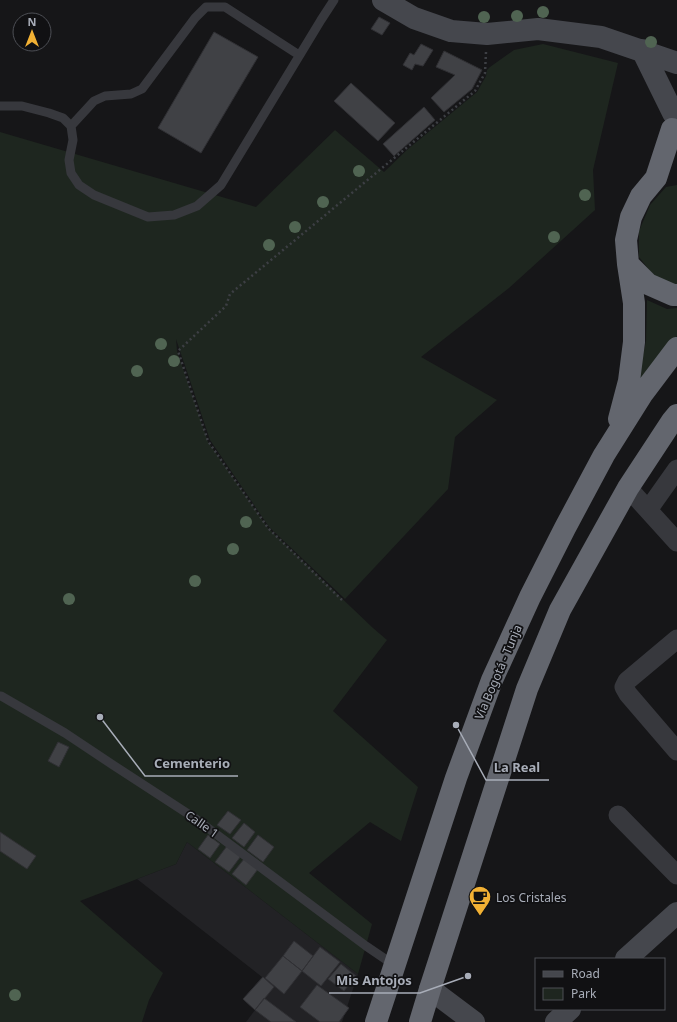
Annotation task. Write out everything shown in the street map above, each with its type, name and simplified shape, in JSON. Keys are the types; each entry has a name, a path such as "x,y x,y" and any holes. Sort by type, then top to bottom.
{"highway":[{"path":"604,456 619,419 629,381 634,342 634,303 626,240 631,217 641,196 656,178 675,123"},
{"path":"656,178 677,173"},
{"path":"628,264 648,284 673,295 677,295"},
{"name":"Vía Bogotá - Tunja","path":"376,1022 456,778 492,680 530,597 561,535 604,456 643,393 677,348"},
{"path":"420,1022 527,689 560,610 628,488 677,415"}],"main road":[{"path":"383,0 414,18 451,30 487,34 538,29 601,37 677,63"},
{"path":"642,50 675,123"},
{"path":"627,958 677,913"},
{"path":"430,989 474,1022"},
{"path":"556,1022 569,1010"}],"street":[{"path":"648,510 677,469"},
{"path":"628,488 677,542"},
{"path":"677,639 627,681 624,687 628,694 677,751"},
{"path":"618,815 677,875"}],"lane":[{"path":"0,106 22,106 50,113 62,118 71,126 73,140 69,160 71,173 80,185 94,195 148,217 174,215 197,206 221,185 334,0"},
{"path":"71,126 94,101 105,96 131,94 142,89 195,18 206,7 225,7 299,55"},
{"name":"Calle 1","path":"1,696 65,733 196,819 395,966"}],"path":[{"path":"342,600 268,528 208,441 178,351 226,306 230,294 475,91 485,73 487,34"}],"shaded area":[{"path":"187,842 358,974 342,1022 246,1022 255,1010 243,999 262,977 137,879 176,864"}],"green space":[{"path":"543,44 618,63 593,170 595,210 509,288 421,357 497,400 455,437 448,489 345,599 269,527 210,440 176,339 177,351 208,442 268,528 387,640 333,711 418,787 401,841 370,822 309,873 372,924 358,974 187,842 176,864 80,901 163,973 149,1000 142,1022 0,1022 0,132 256,207 335,130 384,172 408,149 477,92 486,76 487,70 490,67 514,50"},
{"path":"677,185 677,286 658,281 639,257 639,231 650,205 666,187"},
{"path":"647,300 667,309 677,308 677,336 637,384 646,341"}],"building":[{"path":"379,17 390,23 382,35 371,29"},
{"path":"214,32 258,57 201,153 158,128"},
{"path":"421,44 433,50 423,66 415,64 412,70 403,65 410,53 414,55"},
{"path":"444,51 482,70 472,89 444,112 431,98 455,75 436,67"},
{"path":"351,83 395,123 378,141 334,101"},
{"path":"424,107 435,120 394,156 383,144"},
{"path":"58,742 69,747 59,767 48,761"},
{"path":"228,811 241,820 230,834 217,825"},
{"path":"244,823 255,832 244,847 232,838"},
{"path":"0,832 36,856 27,869 0,851"},
{"path":"208,835 220,844 210,858 198,849"},
{"path":"258,835 274,847 263,862 247,850"},
{"path":"227,846 241,856 229,872 215,862"},
{"path":"244,859 258,869 246,885 232,874"},
{"path":"294,941 313,956 302,971 283,956"},
{"path":"320,947 340,962 321,986 302,971"},
{"path":"283,956 302,971 284,994 265,978"},
{"path":"341,964 356,976 344,991 328,979"},
{"path":"263,977 274,987 255,1010 243,999"},
{"path":"317,985 349,1008 339,1022 320,1022 300,1007"},
{"path":"264,998 296,1022 271,1022 255,1010"}],"place":[{"name":"Cementerio","path":"100,717"},
{"name":"La Real","path":"456,725"},
{"name":"Los Cristales","path":"480,916"},
{"name":"Mis Antojos","path":"468,976"}]}
